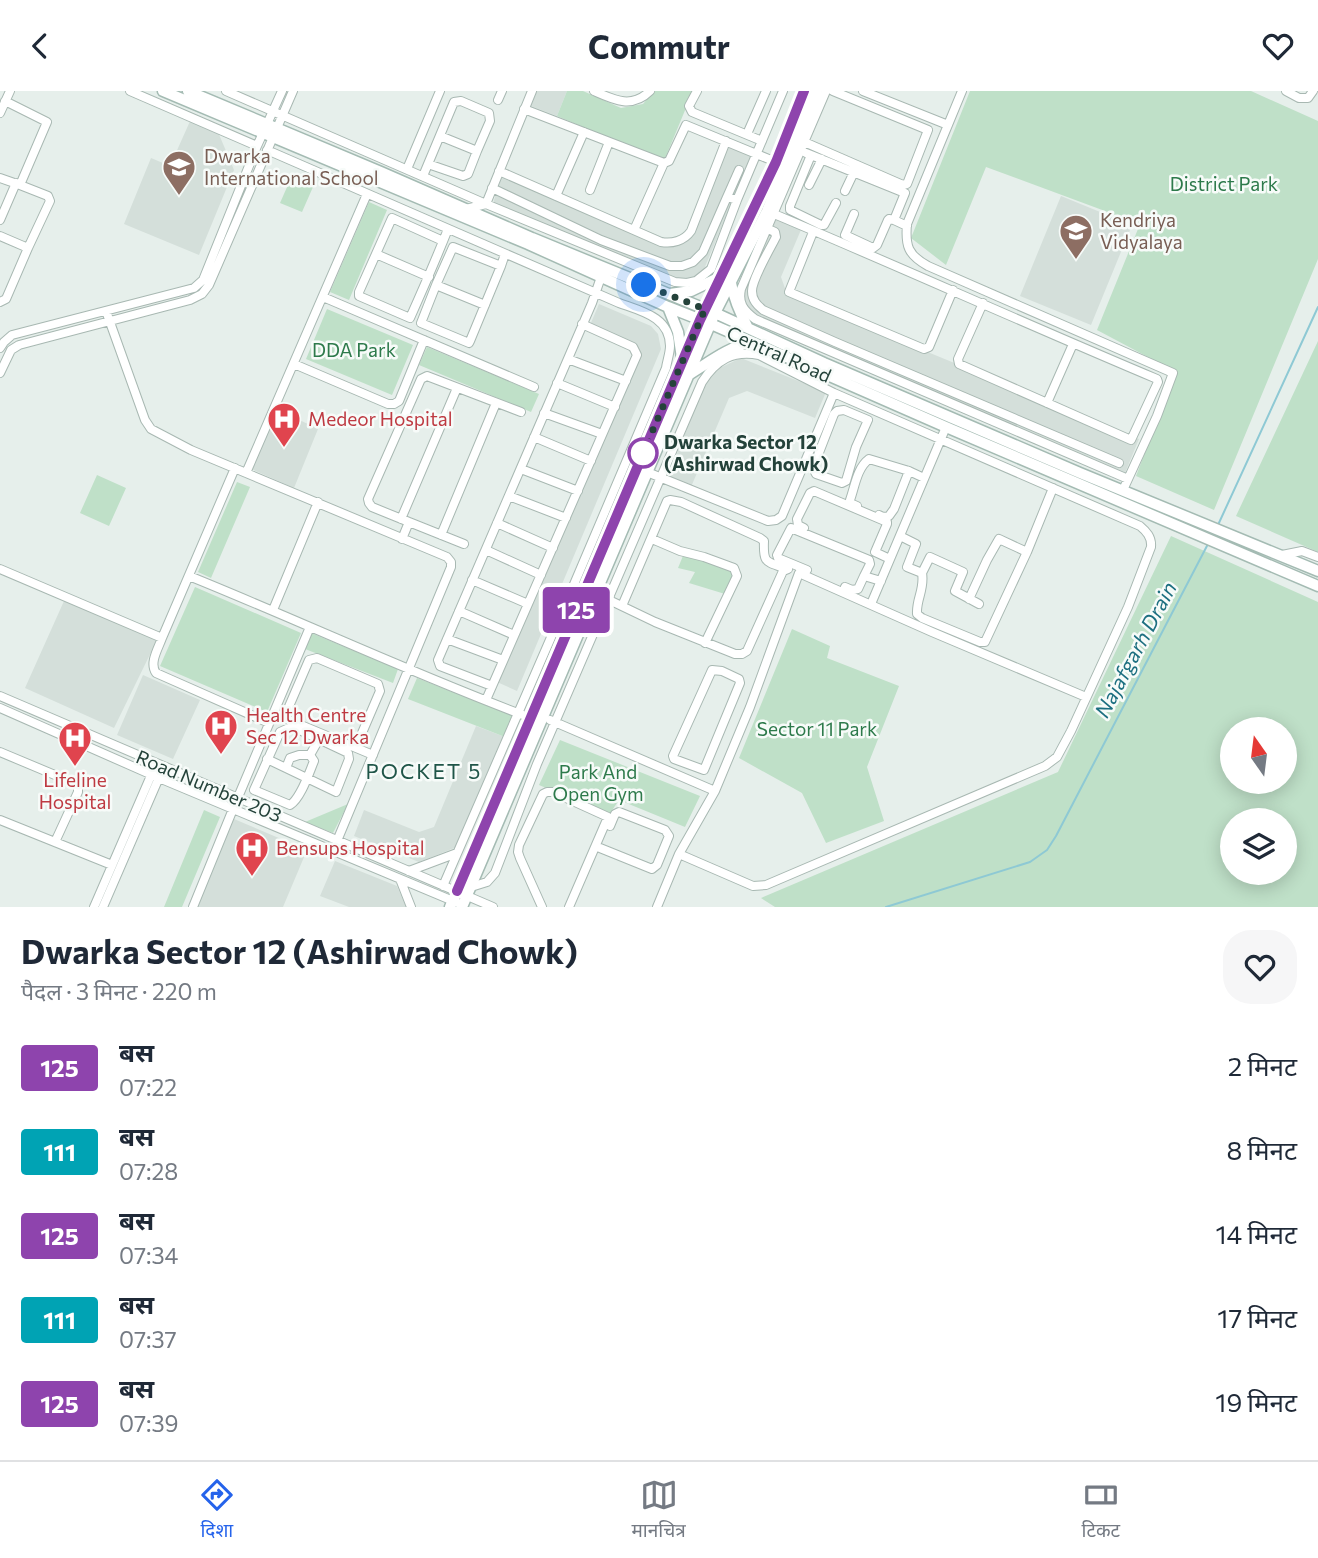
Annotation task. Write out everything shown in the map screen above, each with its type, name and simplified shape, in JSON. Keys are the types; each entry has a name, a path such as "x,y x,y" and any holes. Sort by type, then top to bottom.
{"main road":[{"name":"Central Road","path":"163,91 381,172 667,294 752,342 1318,586"},
{"name":"Central Road","path":"188,91 269,131 668,307 748,328 1123,491 1318,571"},
{"path":"461,900 683,361 726,280 804,91"},
{"path":"667,294 691,291 726,280 771,213 799,145 817,91"},
{"path":"726,280 748,328"},
{"path":"668,307 678,332 683,361"},
{"path":"537,717 648,472 689,375 708,317"},
{"path":"689,375 726,351 752,342"}],"street":[{"path":"0,113 10,91"},
{"path":"130,91 257,146"},
{"path":"226,91 486,204 675,282 687,283 696,281 711,269 783,91"},
{"path":"0,373 11,350 19,345 190,300 202,294 209,285 267,150 273,111 282,91"},
{"path":"0,348 12,335 194,288 203,280 257,146 282,114 293,91"},
{"path":"407,169 440,91"},
{"path":"498,100 502,91"},
{"path":"486,204 532,91"},
{"path":"594,91 626,102 637,100 650,91"},
{"path":"697,91 689,106 692,112 762,141"},
{"path":"747,134 766,91"},
{"path":"799,145 826,91"},
{"path":"833,91 927,128 929,132 942,138"},
{"path":"863,91 948,125"},
{"path":"962,91 907,226 908,249 915,259 928,266 1173,373 1157,417 1123,491"},
{"path":"1286,91 1299,98 1308,98 1313,91"},
{"path":"0,220 47,122 5,101"},
{"path":"423,176 428,164 440,136 454,102 461,101 489,113 491,117 468,174 463,176 428,164"},
{"path":"524,109 663,163 670,162 686,125 776,162"},
{"path":"556,196 584,132"},
{"path":"799,145 905,185 929,132"},
{"path":"440,136 477,151"},
{"path":"590,190 609,142"},
{"path":"498,174 668,243 689,235 729,143"},
{"path":"799,145 811,155 905,193 894,220"},
{"path":"267,150 650,314 660,321 668,332 670,346 666,368 443,886"},
{"path":"811,155 790,210 824,225 836,203"},
{"path":"809,185 822,159"},
{"path":"634,230 663,163"},
{"path":"492,188 601,240 670,266 682,266 693,262 703,252 738,170"},
{"path":"845,191 854,172"},
{"path":"0,178 50,198 6,299 0,302"},
{"path":"246,473 368,194"},
{"path":"727,197 737,200"},
{"path":"466,209 486,204"},
{"path":"771,213 953,290 983,303 1073,344 1157,379 1131,440 957,362 983,303"},
{"path":"854,214 846,236 873,248 889,219 907,226"},
{"path":"410,318 359,296 359,292 392,218 443,241"},
{"path":"1119,463 763,310 753,299 751,290 776,237 775,232 764,227 741,289 740,298 746,312 928,394 1128,479"},
{"path":"404,332 448,229"},
{"path":"813,232 789,289 790,293 803,299 924,349 929,347 953,290"},
{"path":"0,236 28,248"},
{"path":"597,250 601,240"},
{"path":"394,404 399,401 420,339 421,323 453,247 501,266"},
{"path":"376,254 429,277"},
{"path":"421,323 468,343 505,254"},
{"path":"492,687 440,666 438,660 601,277"},
{"path":"436,285 485,305"},
{"path":"619,303 626,288"},
{"path":"323,297 534,387"},
{"path":"106,311 145,420 151,429 191,450 449,559 451,567 337,841"},
{"path":"486,700 637,355 633,347 583,324"},
{"path":"1047,403 1073,344"},
{"path":"461,900 495,873 555,722 702,381 709,370 721,361 747,352 759,355 834,393 1088,503 1146,531 1152,543 1128,607 1071,731 1057,757 1045,767 766,885 753,886 679,854"},
{"path":"568,359 626,381"},
{"path":"294,364 407,411"},
{"path":"464,544 372,507 368,499 424,377 520,412"},
{"path":"557,383 615,407"},
{"path":"928,394 932,383"},
{"path":"402,539 405,521 457,388"},
{"path":"648,472 768,521 776,520 782,516 834,393"},
{"path":"440,535 496,403"},
{"path":"868,420 844,410 837,411 813,468 814,472 842,483 846,481 856,447 868,420 872,409"},
{"path":"544,413 603,434"},
{"path":"871,604 946,427"},
{"path":"534,437 591,461"},
{"path":"1052,446 1056,437"},
{"path":"909,471 889,516 883,517 850,503 860,469 869,459 909,471 924,478"},
{"path":"235,468 152,664 156,673 270,723"},
{"path":"521,469 578,491"},
{"path":"979,604 955,590 963,572 930,557 922,573 917,614 985,642 1053,488"},
{"path":"887,524 875,552 868,557 798,525 797,519 810,493 814,491 885,520 916,544 907,567 922,573"},
{"path":"1088,503 1096,492"},
{"path":"509,496 566,518"},
{"path":"622,606 667,501 681,502 760,538 764,541 763,554 767,562 799,573 1086,697"},
{"path":"273,610 318,502"},
{"path":"497,523 553,548"},
{"path":"793,528 869,560 870,564 864,576 858,589 852,590 778,558 777,553 789,530 793,528"},
{"path":"652,539 737,571 705,643"},
{"path":"969,599 998,540 1004,540 1027,552"},
{"path":"486,550 541,575"},
{"path":"1282,555 1302,551 1318,557"},
{"path":"875,552 890,559"},
{"path":"0,569 162,638"},
{"path":"607,599 705,643 742,654 747,651 786,569"},
{"path":"657,907 679,854 715,791 750,707 799,573"},
{"path":"189,576 518,713 555,722 715,791"},
{"path":"864,576 881,581"},
{"path":"472,580 528,604"},
{"path":"459,611 514,635"},
{"path":"193,907 310,627"},
{"path":"447,639 503,660"},
{"path":"284,718 309,660 317,658 378,684 380,691 356,747"},
{"path":"696,783 704,770 740,683 722,671 712,670 673,758 704,770"},
{"name":"Road Number 203","path":"0,696 410,871 443,886 461,900"},
{"name":"Road Number 203","path":"0,708 440,896 461,900"},
{"path":"274,713 373,755"},
{"path":"248,803 277,735 284,729 295,728 346,751 349,755 336,792 267,759"},
{"path":"310,755 319,739"},
{"path":"0,752 78,787 55,842"},
{"path":"286,768 290,758 310,755"},
{"path":"254,790 290,805 296,801 314,761 310,755"},
{"path":"94,907 160,765"},
{"path":"103,907 155,776"},
{"path":"542,907 518,852 543,795 547,792 553,792 608,817 569,907"},
{"path":"575,907 618,812 666,830 670,836 686,841"},
{"path":"0,820 112,865"},
{"path":"600,848 652,869 657,865 670,836"},
{"path":"410,871 457,853"},
{"path":"400,879 411,907"},
{"path":"435,907 440,896"},
{"path":"461,900 493,907"}],"shaded area":[{"path":"537,91 567,91 557,116 531,106"},
{"name":"Dwarka International School","path":"191,119 218,132 234,170 199,255 124,224 151,158 170,166"},
{"path":"726,142 752,154 702,274 689,280 668,277 493,203 504,170 667,239 689,232"},
{"name":"Kendriya Vidyalaya","path":"1061,196 1132,225 1091,325 1020,296"},
{"path":"775,213 803,225 781,277 787,294 1139,439 1125,473 746,316 739,296"},
{"path":"599,304 651,326 658,334 661,349 517,691 497,682 638,356 632,344 590,325"},
{"path":"741,358 826,392 815,418 747,391 729,398 688,494 665,484 709,373"},
{"name":"Medeor Hospital","path":"275,408 318,429 294,488 249,468"},
{"path":"64,601 157,640 114,728 25,688"},
{"path":"143,675 200,700 173,759 117,735"},
{"path":"476,726 505,737 457,847 419,862 354,836 364,810 419,832 434,827"},
{"name":"Bensups Hospital","path":"234,819 307,850 283,907 197,907"},
{"path":"335,861 397,886 406,907 349,907 320,896"}],"green space":[{"path":"567,91 583,91 621,108 643,104 654,91 693,91 664,161 557,116"},
{"name":"District Park","path":"970,91 1251,91 1318,121 1318,259 1214,510 1136,476 1176,372 1097,330 1140,224 986,167 946,265 911,238"},
{"path":"291,178 313,187 302,212 280,203"},
{"path":"369,202 387,210 349,300 330,292"},
{"name":"DDA Park","path":"327,309 413,345 392,395 306,359"},
{"path":"1318,341 1318,552 1236,516"},
{"path":"427,347 539,394 531,412 419,365"},
{"path":"97,475 126,488 109,526 80,513"},
{"path":"237,482 250,487 211,578 198,572"},
{"path":"1171,536 1318,602 1318,907 775,907 761,898 1058,772"},
{"path":"685,551 708,555 738,567 725,594 689,583 695,572 678,568"},
{"path":"195,587 301,633 267,712 160,666"},
{"name":"Sector 11 Park","path":"792,629 830,646 827,658 899,686 867,767 884,821 826,843 802,793 739,758"},
{"path":"311,633 398,669 393,683 305,649"},
{"path":"417,678 513,716 505,737 408,699"},
{"name":"Park And Open Gym","path":"560,740 700,796 685,827 619,800 609,815 539,785"},
{"path":"348,804 333,833 305,822"},
{"path":"204,810 220,817 182,907 164,907"}],"waterway":[{"name":"Najafgarh Drain","path":"1218,525 1318,307"},
{"name":"Najafgarh Drain","path":"886,907 1030,862 1047,850 1209,542"}],"bus line":[{"name":"125","path":"457,891 700,320 776,162 804,91"}],"place":[{"name":"Dwarka International School","path":"179,197"},
{"name":"Kendriya Vidyalaya","path":"1076,261"},
{"name":"Medeor Hospital","path":"284,449"},
{"name":"Dwarka Sector 12 (Ashirwad Chowk)","path":"643,453"},
{"name":"Health Centre Sec 12 Dwarka","path":"221,756"},
{"name":"Lifeline Hospital","path":"75,768"},
{"name":"Bensups Hospital","path":"252,878"}],"district":[{"name":"POCKET 5","path":"424,772"}],"route":[{"path":"643,453 705,309 644,285"}]}
